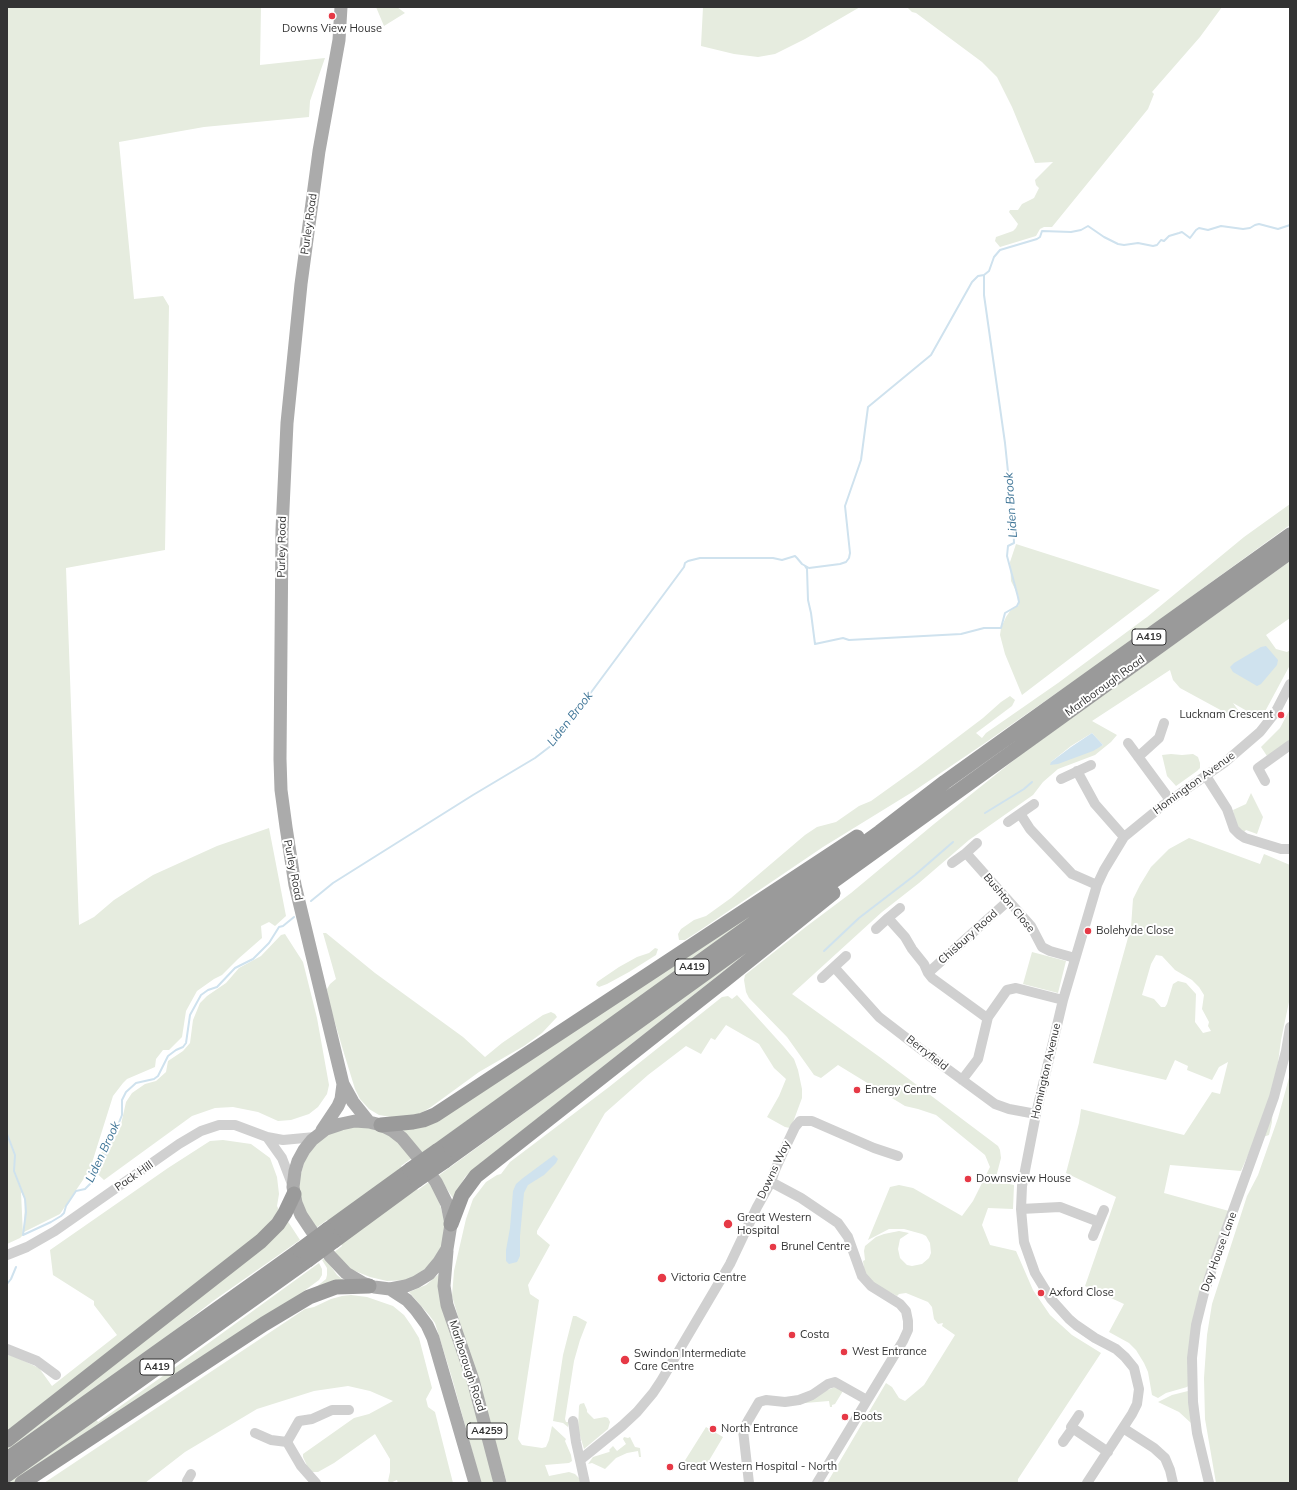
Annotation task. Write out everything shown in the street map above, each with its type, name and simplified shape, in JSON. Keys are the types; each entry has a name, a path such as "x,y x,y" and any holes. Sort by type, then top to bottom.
{"highway":[{"name":"Marlborough Road","path":"945,782 1290,535"},
{"name":"Marlborough Road","path":"939,805 1290,552"},
{"name":"A419","path":"375,1124 413,1122 435,1115 904,806 945,782"},
{"name":"A419","path":"441,1156 873,837 945,782"},
{"name":"A419","path":"7,1459 304,1255 414,1175 939,805"},
{"name":"A419","path":"451,1224 462,1195 476,1176 745,964 939,805"},
{"path":"7,1440 261,1241 278,1224 285,1213 294,1190"},
{"name":"A419","path":"7,1475 304,1255"},
{"name":"A419","path":"22,1483 264,1324 304,1300 317,1293 336,1287 369,1286"}],"main road":[{"name":"Purley Road","path":"341,7 339,40 319,151 301,284 287,423 282,530 280,708 282,790 288,847 295,886 343,1084 355,1105 375,1124"},
{"name":"Purley Road","path":"294,1190 295,1171 298,1160 338,1106 341,1099 343,1084"},
{"path":"318,1134 332,1126 347,1122 375,1124 393,1131 402,1138 428,1171 443,1196 449,1212 451,1224"},
{"path":"294,1190 301,1214 330,1256 346,1273 369,1286 390,1289 412,1284 426,1276 447,1249"},
{"name":"Marlborough Road","path":"451,1224 444,1286 448,1305 473,1380 500,1483"},
{"name":"A4259","path":"390,1289 407,1300 416,1310 434,1338 475,1483"}],"street":[{"name":"Homington Avenue","path":"1087,1483 1132,1414 1138,1398 1139,1385 1134,1368 1128,1359 1119,1351 1085,1332 1069,1319 1048,1294 1035,1273 1027,1252 1023,1232 1021,1193 1023,1178 1036,1114 1063,1000 1097,885 1104,870 1124,837 1170,800 1233,756 1266,727 1290,684"},
{"path":"1138,757 1159,738 1164,723"},
{"path":"1128,743 1170,800"},
{"path":"1265,781 1258,768 1290,746"},
{"path":"1061,779 1091,765"},
{"path":"1077,771 1094,804 1124,837"},
{"path":"1206,776 1226,809 1234,829 1239,834 1251,840 1281,849 1290,849"},
{"path":"1008,822 1021,815 1034,804"},
{"path":"1021,815 1030,829 1072,874 1097,885"},
{"path":"952,864 977,842"},
{"name":"Bushton Close","path":"966,853 1031,926 1040,944 1045,949 1075,958"},
{"name":"Chisbury Road","path":"928,973 1008,901"},
{"path":"876,929 900,908"},
{"path":"888,918 904,936 932,978 987,1018"},
{"path":"822,978 846,956"},
{"name":"Berryfield","path":"834,967 879,1017 962,1080 1000,1107 1036,1114"},
{"path":"962,1080 978,1059 987,1018 1007,990 1016,988 1063,1000"},
{"name":"Day House Lane","path":"1209,1483 1197,1433 1193,1402 1192,1358 1196,1325 1212,1269 1274,1097 1286,1051 1290,1027"},
{"name":"Downs Way","path":"580,1460 630,1418 653,1393 721,1280 771,1182 774,1170 798,1124 803,1120 812,1121 874,1148 898,1156"},
{"name":"Pack Hill","path":"7,1255 27,1247 55,1232 179,1144 201,1131 219,1126 235,1125 267,1137 290,1140 318,1134"},
{"path":"267,1137 281,1156 294,1190"},
{"path":"771,1182 801,1198 838,1223 848,1237 860,1271 866,1282 900,1304 906,1311 908,1321 907,1333 817,1483"},
{"path":"1021,1209 1060,1207 1098,1222"},
{"path":"1093,1236 1104,1210"},
{"path":"7,1349 34,1360 51,1373"},
{"path":"749,1483 743,1430 759,1402 766,1400 785,1402 799,1400 812,1395 833,1382 867,1400"},
{"path":"287,1442 300,1421 312,1419 332,1410 349,1410"},
{"path":"1064,1442 1079,1415"},
{"path":"573,1422 574,1434 585,1483"},
{"path":"1072,1428 1108,1452"},
{"path":"1123,1428 1154,1448 1162,1456 1169,1466 1173,1483"},
{"path":"255,1433 271,1440 287,1442"},
{"path":"287,1442 301,1466 316,1483"}],"shaded area":[{"path":"7,7 261,7 260,65 325,58 310,101 309,117 204,127 119,142 134,299 163,296 169,306 165,550 66,568 79,925 94,917 114,900 153,875 217,846 269,828 286,916 275,926 269,922 261,926 262,938 222,975 197,991 186,1011 182,1037 169,1050 163,1050 156,1059 155,1067 127,1079 123,1083 113,1096 91,1166 120,1129 126,1102 132,1093 145,1084 156,1081 166,1072 168,1061 183,1051 190,1043 193,1020 200,1003 207,996 226,983 239,968 261,956 281,935 285,934 303,962 317,1018 329,1085 327,1094 318,1107 309,1114 291,1120 278,1121 258,1112 233,1107 215,1108 192,1116 104,1180 91,1168 60,1214 24,1232 25,1199 21,1192 23,1235 7,1244"},
{"path":"376,7 397,7 405,13 384,26"},
{"path":"703,7 860,7 805,39 775,54 758,57 734,54 701,46"},
{"path":"907,7 1222,7 1200,37 1152,92 1154,94 1148,109 1052,227 1044,227 1040,229 1036,236 1000,247 995,241 996,237 1013,231 1018,224 1009,212 1010,210 1018,210 1022,204 1034,198 1039,188 1036,185 1035,180 1053,162 1035,163 1012,107 997,77 982,62"},
{"path":"1290,504 1290,525 1111,655 914,791 823,847 685,940 679,940 678,934 681,929 694,920 706,916 731,898 805,835 817,827 836,822 859,806 871,801 917,768 1010,696 1015,700 1012,706 976,733 982,738 986,733 1058,683 1147,617 1244,537"},
{"path":"1016,544 1160,590 1022,695 1005,654 1000,635 1001,628 1006,617 1010,611 1019,605 1019,597 1011,581 1010,562"},
{"path":"1290,561 1290,618 1266,635 1276,649 1287,652 1290,650 1290,665 1261,719 1233,703 1241,714 1239,717 1226,713 1180,688 1173,680 1170,670 1092,721 1117,735 1111,742 1095,755 1058,769 1043,782 1033,795 969,840 919,883 882,912 792,994 881,1058 998,1146 1001,1158 995,1181 1014,1185 1013,1209 988,1208 982,1225 990,1245 1016,1251 1033,1290 1050,1315 1072,1335 1101,1353 1018,1479 1018,1483 827,1483 886,1383 892,1387 899,1398 905,1401 924,1385 955,1335 942,1326 943,1323 938,1324 934,1319 932,1307 928,1302 906,1293 899,1294 897,1296 874,1284 865,1275 863,1261 865,1260 865,1246 876,1237 884,1234 899,1231 909,1233 900,1239 898,1249 900,1258 907,1265 912,1266 922,1264 929,1258 931,1253 930,1243 926,1236 904,1229 889,1229 868,1240 890,1187 899,1185 913,1188 962,1216 973,1201 990,1167 985,1155 936,1115 905,1106 838,1065 821,1078 814,1075 787,1037 749,998 746,992 744,980 745,975 851,893 1019,756","holes":["1092,733 1103,745 1083,754 1051,762 1071,746"]},
{"path":"1290,709 1290,742 1267,756 1261,747 1280,728"},
{"path":"1193,754 1198,757 1200,763 1200,768 1197,771 1176,786 1167,776 1162,755"},
{"path":"1251,793 1263,817 1257,834 1246,830 1244,832 1240,829 1236,824 1233,810 1246,804"},
{"path":"1189,838 1260,864 1264,854 1290,865 1290,997 1281,1040 1273,1100 1272,1122 1269,1135 1256,1137 1241,1171 1170,1165 1164,1193 1229,1211 1206,1281 1189,1385 1187,1387 1166,1393 1158,1398 1152,1395 1148,1372 1136,1350 1129,1343 1109,1332 1124,1304 1085,1286 1116,1197 1066,1173 1079,1123 1081,1109 1184,1135 1212,1092 1220,1094 1228,1062 1219,1067 1212,1080 1187,1070 1188,1066 1175,1060 1166,1080 1093,1063 1131,927 1133,899 1151,867 1169,849","holes":["1156,955 1162,956 1175,970 1192,980 1199,987 1204,995 1202,1009 1209,1022 1208,1026 1211,1031 1203,1033 1195,1022 1196,994 1186,983 1178,981 1173,984 1165,1007 1161,1007 1154,999 1142,995 1151,964"]},
{"path":"798,883 422,1153 403,1130"},
{"path":"777,929 477,1166 465,1177 453,1198 438,1176"},
{"path":"323,933 326,933 375,973 463,1037 485,1057 502,1043 543,1015 551,1012 557,1017 542,1033 524,1046 479,1072 418,1115 391,1117 379,1115 369,1109 360,1099 355,1089 343,1050 328,999 327,989 336,979"},
{"path":"655,948 658,949 656,955 629,972 607,984 599,987 596,985 597,982 619,967 637,957 649,953"},
{"path":"1032,952 1066,961 1058,993 1023,984"},
{"path":"737,995 794,1059 802,1089 802,1098 792,1125 790,1128 785,1127 767,1117 779,1096 786,1079 774,1068 759,1044 726,1025 715,1040 711,1038 701,1054 686,1046 648,1075 605,1113 537,1231 537,1234 550,1245 528,1285 530,1294 539,1300 518,1439 522,1445 542,1448 546,1447 552,1426 566,1439 565,1441 572,1461 569,1463 545,1465 549,1476 569,1472 575,1474 580,1479 581,1483 507,1483 452,1296 454,1271 466,1219 473,1199 486,1182 501,1174 510,1162 609,1087 722,997 728,996 732,999"},
{"path":"1290,1074 1290,1483 1216,1483 1205,1419 1204,1378 1207,1335 1212,1304 1247,1196 1258,1175 1278,1118"},
{"path":"362,1126 392,1135 412,1158 401,1166 404,1170 330,1223 327,1220 316,1228 305,1213 299,1191 299,1180 305,1160 315,1143 334,1130"},
{"path":"223,1140 251,1144 270,1158 277,1177 279,1194 277,1206 279,1210 275,1216 261,1232 7,1434 7,1353 39,1368 52,1386 117,1335 94,1305 94,1301 53,1275 50,1250 168,1168 210,1141"},
{"path":"429,1182 437,1194 445,1223 442,1246 429,1266 409,1280 387,1281 370,1277 350,1269 333,1253 342,1246 340,1242 416,1188 418,1190"},
{"path":"287,1220 300,1240 213,1301 177,1329 7,1451 7,1445"},
{"path":"325,1258 337,1275 343,1280 316,1287 326,1279 327,1268 322,1260"},
{"path":"319,1263 322,1269 322,1275 319,1280 304,1291 305,1294 17,1483 7,1483 96,1419 98,1422"},
{"path":"439,1274 495,1483 481,1483 435,1323 409,1292 426,1285"},
{"path":"351,1295 367,1297 393,1306 404,1315 419,1338 432,1388 426,1399 428,1407 435,1412 453,1483 398,1483 397,1480 390,1483 388,1481 390,1459 375,1434 334,1463 318,1472 310,1472 303,1454 354,1418 369,1414 393,1401 370,1391 348,1386 314,1391 257,1409 185,1452 145,1483 44,1483 305,1309 314,1307 331,1299"},
{"path":"573,1316 587,1322 574,1361 565,1419 566,1422 569,1422 568,1427 563,1423 553,1421 563,1355"},
{"path":"835,1387 843,1391 832,1407 830,1407 829,1401 793,1404"},
{"path":"1188,1391 1191,1423 1179,1412 1158,1402 1172,1395"},
{"path":"584,1403 587,1412 594,1419 605,1417 608,1418 610,1422 608,1429 584,1449 578,1429 579,1406 580,1404"},
{"path":"706,1427 723,1437 707,1464 684,1462"},
{"path":"624,1437 630,1437 635,1447 640,1448 641,1457 639,1457 638,1451 627,1453 616,1458 605,1469 592,1463 588,1464 593,1457 609,1452 613,1446 617,1451 626,1444 623,1439"}],"water":[{"path":"1266,646 1278,660 1277,665 1261,684 1257,686 1233,672 1230,667 1234,663 1261,647"},
{"path":"1092,733 1103,745 1093,751 1058,764 1050,765 1051,762"},
{"path":"554,1155 558,1159 556,1163 544,1175 528,1185 524,1193 520,1236 520,1256 517,1262 509,1264 506,1261 506,1250 510,1228 513,1191 516,1184"}],"waterway":[{"name":"Liden Brook","path":"311,901 333,883 535,758 552,745 684,567 685,563 688,561 700,558 773,558 782,560 795,556 802,564 809,568 846,562 850,553 845,506 861,460 868,407 931,355 972,282 978,276 984,275 989,271 994,257 1000,250 1037,239 1040,237 1042,231 1071,232 1081,230 1088,226 1104,237 1118,244 1124,245 1138,243 1153,246 1157,245 1161,240 1164,241 1169,236 1182,232 1190,238 1199,228 1208,230 1221,226 1243,229 1259,224 1278,229 1290,225"},
{"name":"Liden Brook","path":"805,566 807,569 808,600 815,644 843,638 849,640 961,634 984,628 1001,628 1005,613 1017,606 1019,602 1007,556 1008,546 1014,543 1013,520 1005,443 984,295 984,275"},
{"path":"985,813 1024,789 1032,782"},
{"path":"824,951 859,918 915,875 953,842"},
{"name":"Liden Brook","path":"23,1235 61,1216 76,1191 85,1189 92,1182 101,1165 122,1115 122,1100 126,1092 136,1083 154,1079 158,1076 168,1056 183,1047 186,1043 190,1015 201,995 208,990 217,987 235,968 253,959 269,943 279,927 283,926 294,917"},
{"name":"Liden Brook","path":"7,1134 15,1155 14,1171 25,1199 26,1212 23,1235"},
{"name":"Liden Brook","path":"7,1284 16,1267"}],"place":[{"name":"Downs View House","path":"332,16"},
{"name":"Lucknam Crescent","path":"1281,715"},
{"name":"Bolehyde Close","path":"1088,931"},
{"name":"Energy Centre","path":"857,1090"},
{"name":"Downsview House","path":"968,1179"},
{"name":"Great Western Hospital","path":"728,1224"},
{"name":"Brunel Centre","path":"773,1247"},
{"name":"Victoria Centre","path":"662,1278"},
{"name":"Axford Close","path":"1041,1293"},
{"name":"Costa","path":"792,1335"},
{"name":"West Entrance","path":"844,1352"},
{"name":"Swindon Intermediate Care Centre","path":"625,1360"},
{"name":"Boots","path":"845,1417"},
{"name":"North Entrance","path":"713,1429"},
{"name":"Great Western Hospital - North","path":"670,1467"}]}
